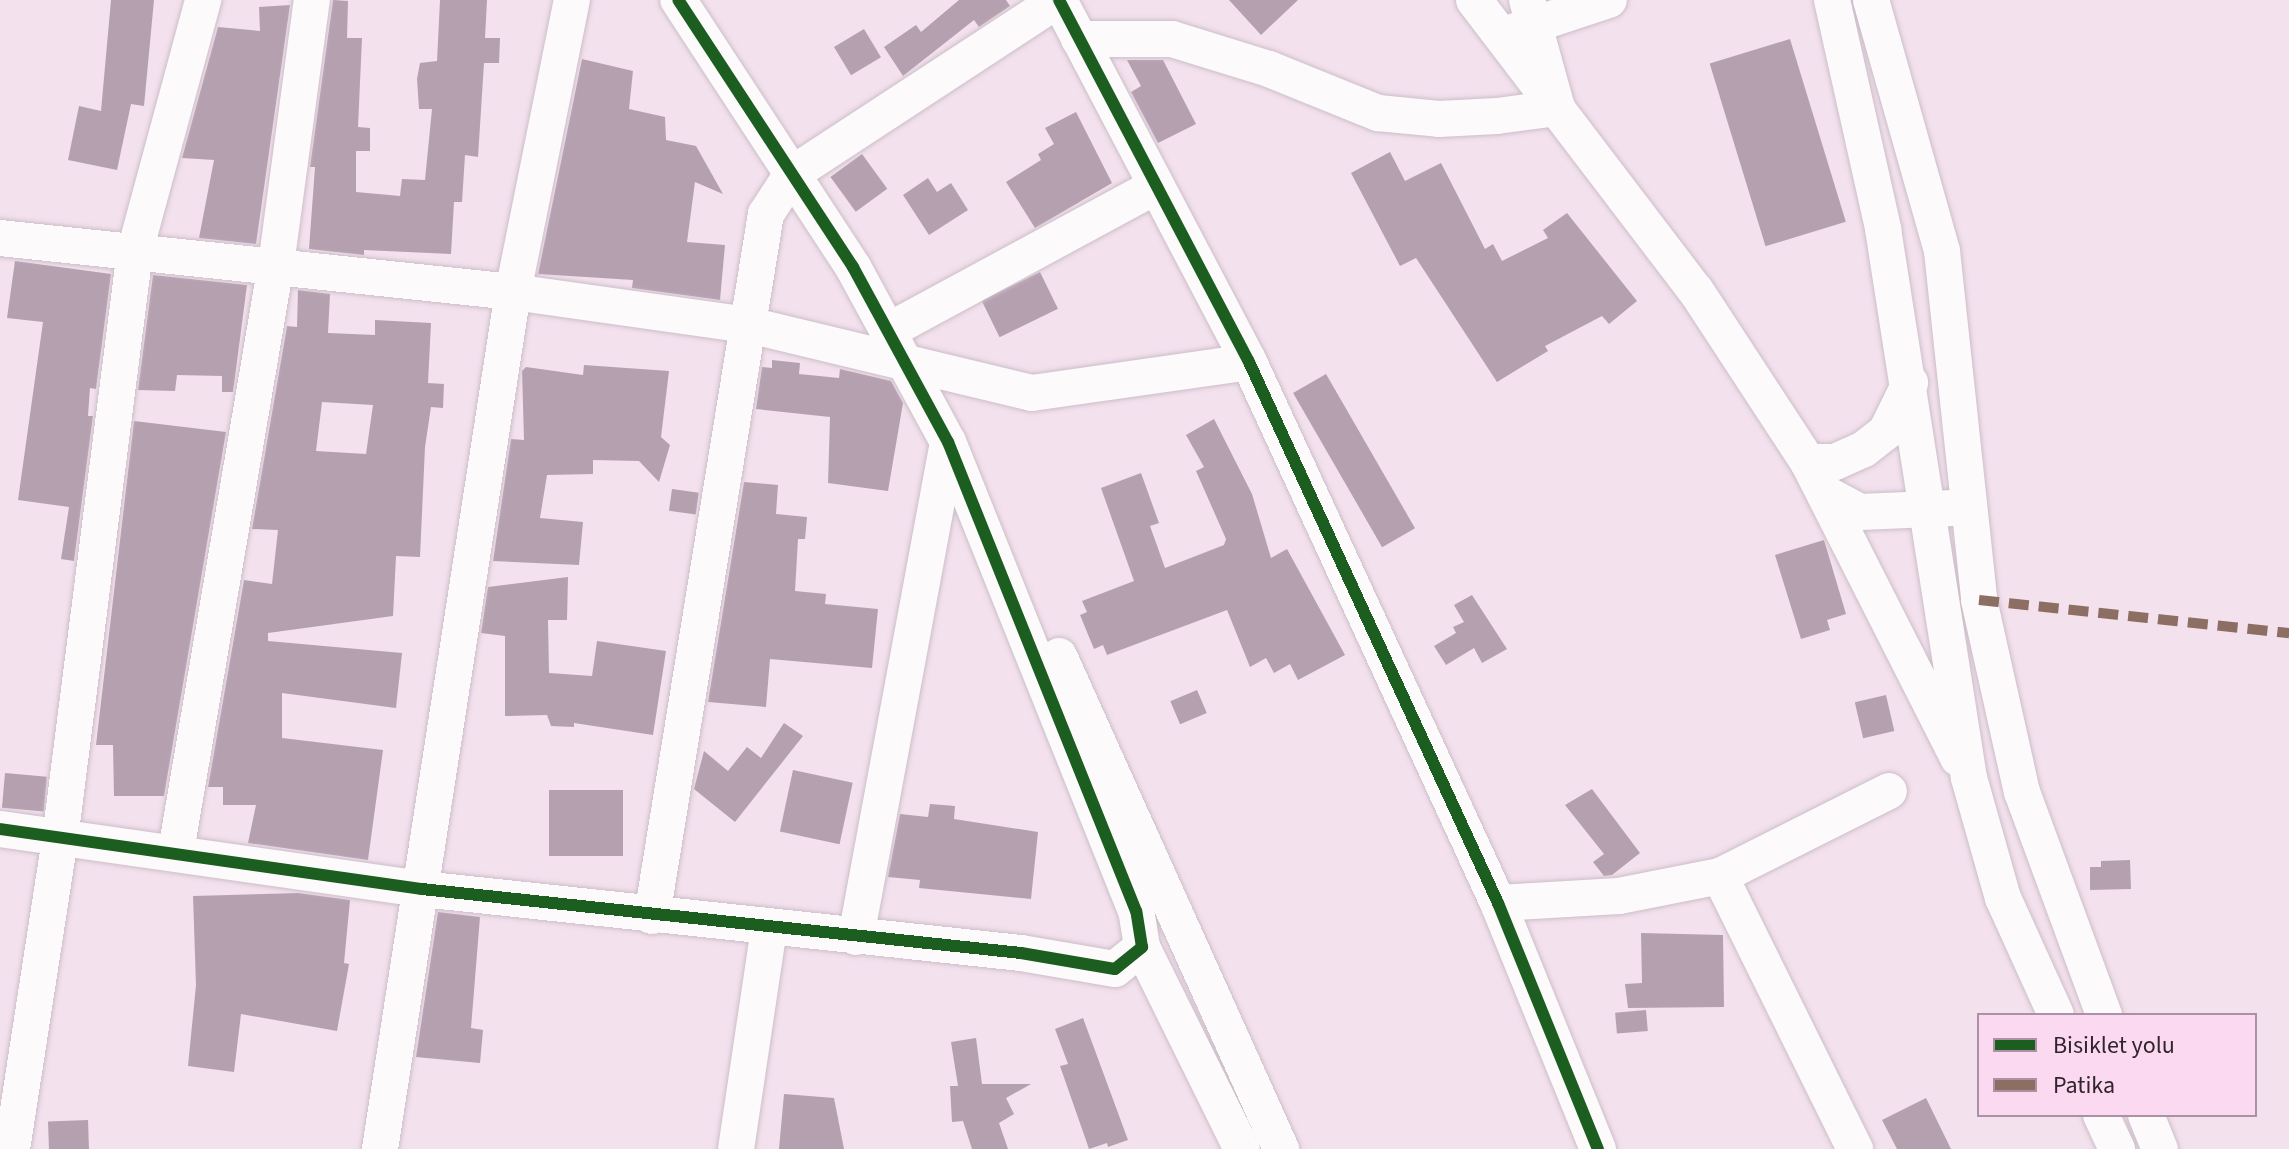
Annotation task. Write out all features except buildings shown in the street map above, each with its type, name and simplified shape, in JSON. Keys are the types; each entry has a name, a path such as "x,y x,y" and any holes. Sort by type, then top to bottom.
{"street":[{"path":"12,1149 8,1102 60,839 135,251 203,0"},
{"path":"176,851 276,265 312,0"},
{"path":"380,1149 513,292 572,0"},
{"path":"678,0 792,174 888,331 948,442 1017,557 1281,1149"},
{"path":"652,916 766,214 792,174 1059,0 1249,362 1498,903 1598,1149"},
{"path":"1474,0 1520,20 1609,0"},
{"path":"1832,0 1883,229 1929,499 1969,778 2003,898 2055,1013"},
{"path":"1871,0 1942,251 1979,600 2022,792 2103,1013"},
{"path":"1520,20 1557,108 1696,291 1828,495 1901,654 1969,778"},
{"path":"1079,39 1172,39 1269,69 1378,113 1439,119 1557,108"},
{"path":"888,331 1156,186"},
{"path":"0,238 513,292 749,325 1032,393 1249,362"},
{"path":"1808,462 1835,462 1864,449 1886,432 1910,383"},
{"path":"856,937 948,442"},
{"path":"948,442 1136,911 1142,947 1242,1149"},
{"path":"1828,495 1860,512 1968,495"},
{"path":"1498,903 1619,896 1720,876 1889,791"},
{"path":"0,829 60,839 176,851 422,889 1115,969 1142,947"},
{"path":"1720,876 1855,1149"},
{"path":"736,1149 769,928"},
{"path":"2102,1117 2117,1149"},
{"path":"2147,1117 2160,1149"}],"marked path":[{"path":"1979,600 2289,633"}],"cycle path":[{"path":"0,829 422,889 1021,953 1115,969 1142,947 1136,911 948,442 853,267 678,0"},
{"path":"1059,0 1249,362 1498,903 1598,1149"}]}
